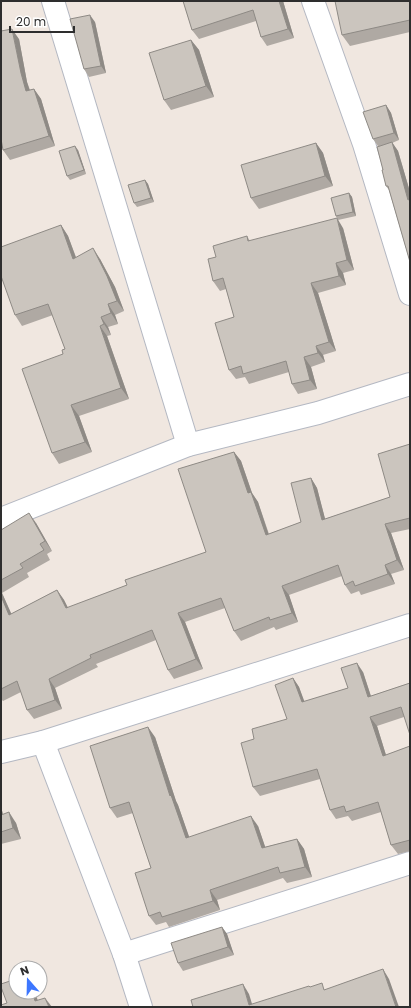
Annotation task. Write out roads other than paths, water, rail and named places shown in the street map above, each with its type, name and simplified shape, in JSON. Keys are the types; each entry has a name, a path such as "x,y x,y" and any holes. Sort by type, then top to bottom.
{"street":[{"path":"53,1 188,445"},
{"path":"313,1 364,144 410,294"},
{"path":"1,519 188,445 318,413 410,384"},
{"path":"1,752 43,742 410,625"},
{"path":"43,742 124,954 141,1007"},
{"path":"124,954 410,863"}]}
